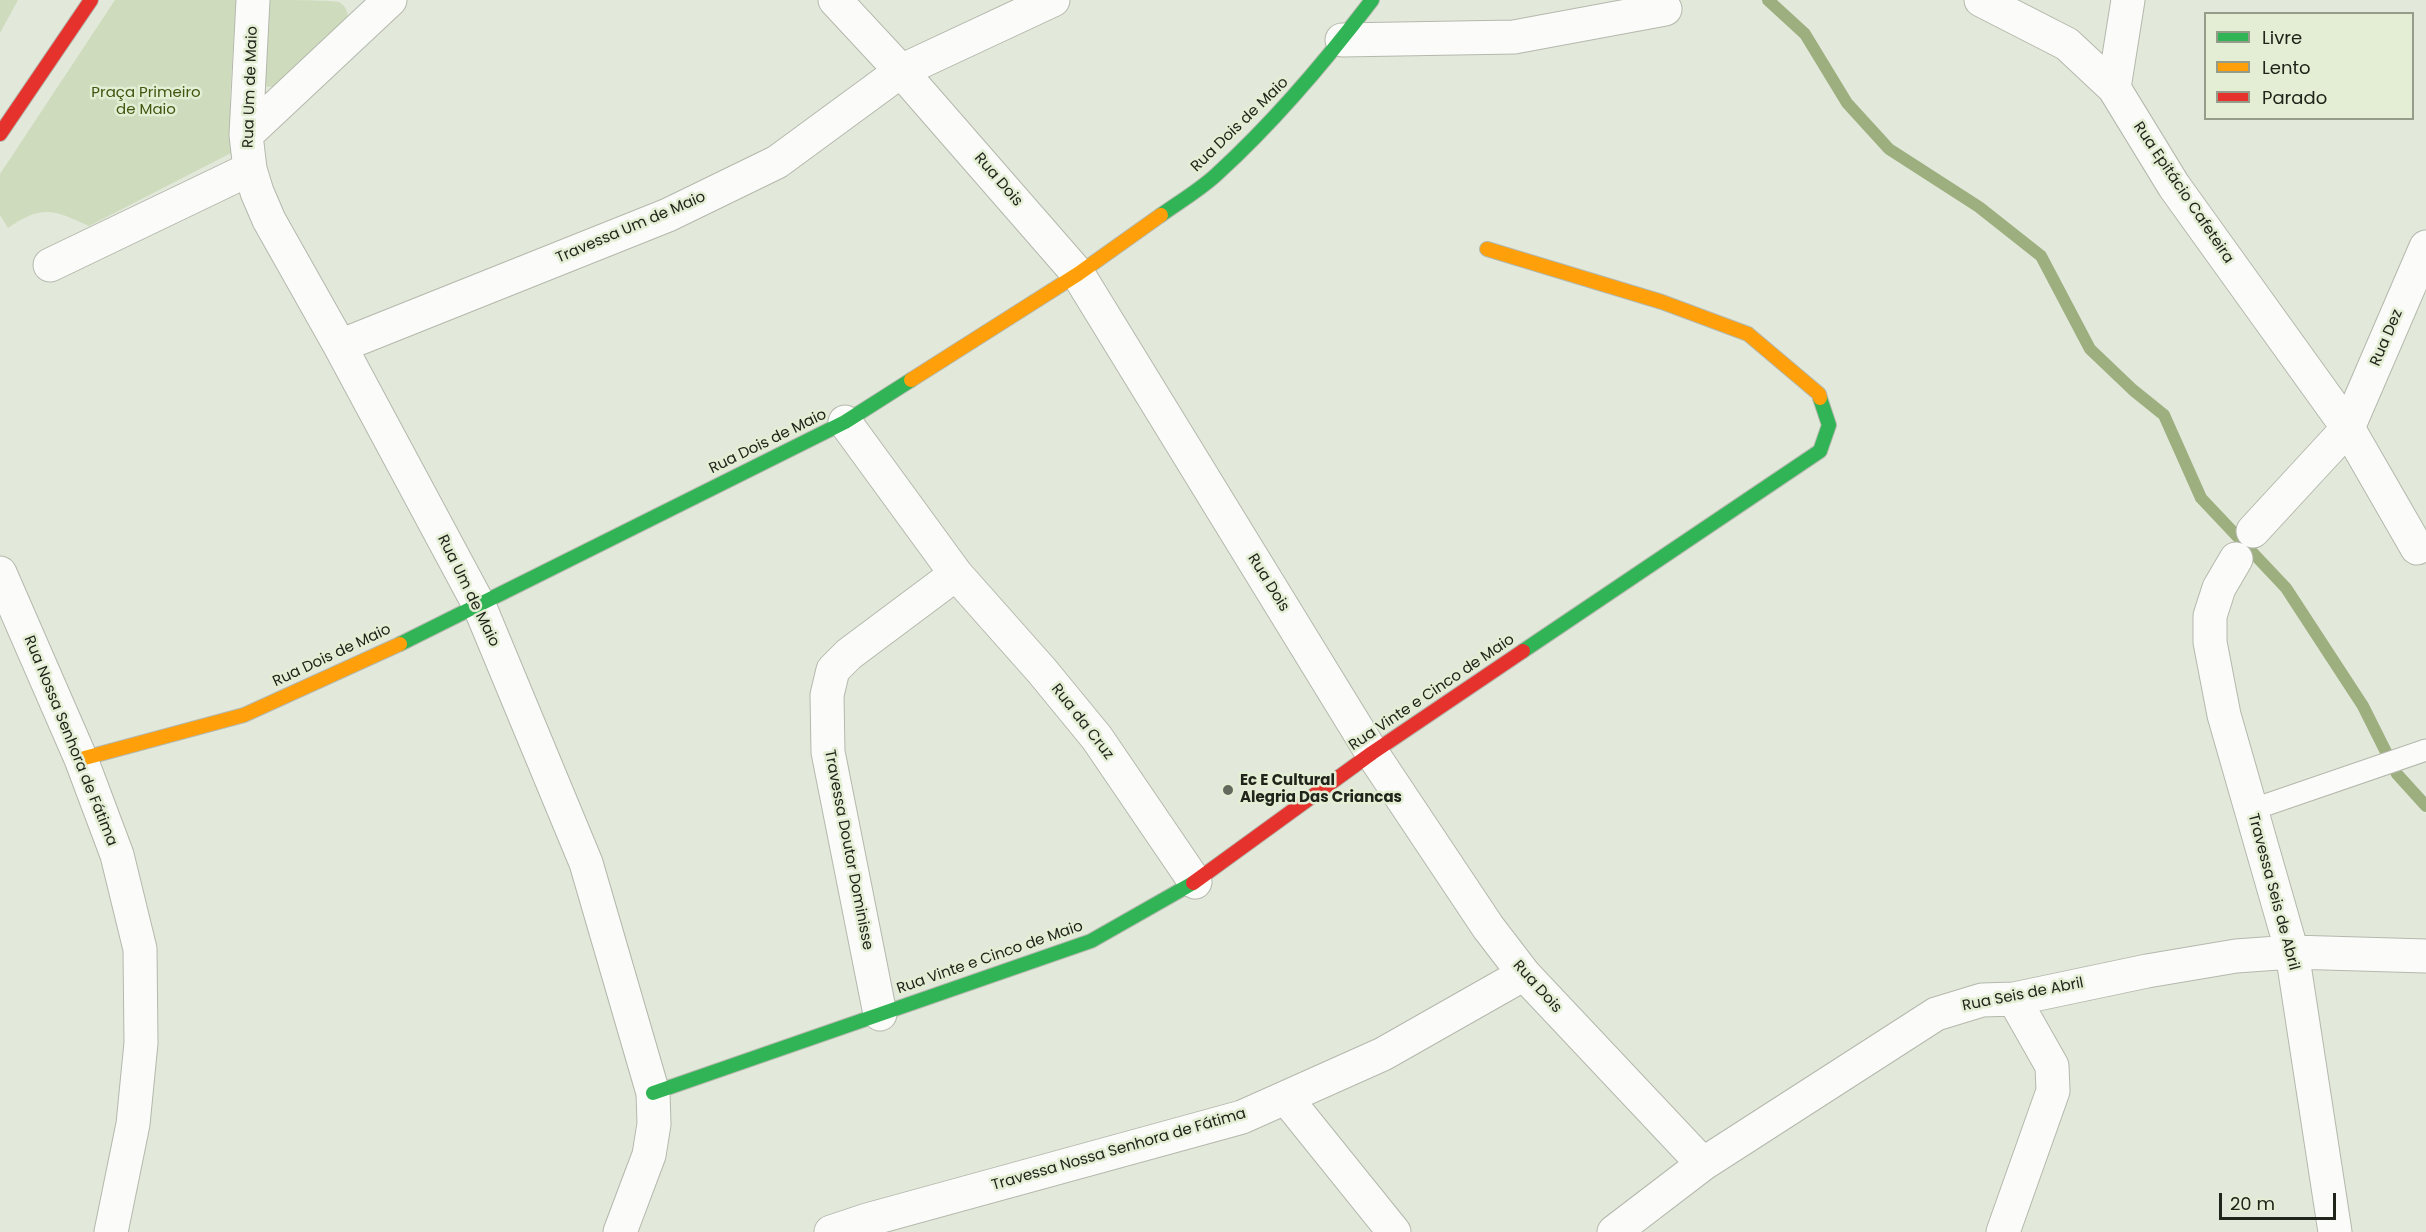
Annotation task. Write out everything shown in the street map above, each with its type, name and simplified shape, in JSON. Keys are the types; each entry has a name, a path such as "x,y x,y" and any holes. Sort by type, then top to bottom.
{"street":[{"path":"0,134 91,0"},
{"name":"Rua Um de Maio","path":"254,0 246,135 250,170 269,220 340,346 479,605 586,864 653,1093 654,1124 649,1155 620,1232"},
{"path":"246,135 390,0"},
{"name":"Rua Dois","path":"835,0 901,70 1078,274 1372,753 1488,927 1524,974 1702,1164"},
{"name":"Travessa Um de Maio","path":"340,346 668,215 767,167 901,70 1053,0"},
{"name":"Rua Dois de Maio","path":"81,759 244,715 390,649 845,422 1078,274 1215,176 1287,105 1342,40 1372,0"},
{"name":"Rua Epitácio Cafeteira","path":"1981,0 2067,44 2114,88 2174,186 2348,428 2417,548"},
{"path":"2114,88 2127,0"},
{"path":"1342,40 1514,37 1665,9"},
{"path":"50,265 250,170"},
{"name":"Rua Dez","path":"2348,428 2426,247"},
{"name":"Rua Vinte e Cinco de Maio","path":"653,1093 1091,941 1195,882 1372,753 1820,451 1829,425 1819,394 1748,334 1662,302 1487,249"},
{"path":"845,422 956,574"},
{"path":"2253,531 2348,428"},
{"name":"Travessa Seis de Abril","path":"2236,559 2219,588 2210,616 2210,642 2224,715 2292,952 2335,1232"},
{"name":"Rua Nossa Senhora de Fátima","path":"0,573 81,759 117,855 140,949 141,1043 134,1112 111,1232"},
{"name":"Rua da Cruz","path":"956,574 1042,671 1097,738 1195,882"},
{"name":"Travessa Doutor Dominisse","path":"879,1014 828,752 827,695 833,670 849,654 956,574"},
{"name":"Rua Seis de Abril","path":"1614,1232 1702,1164 1936,1014 1982,1000 2014,999 2147,971 2236,956 2292,952 2426,956"},
{"name":"Travessa Nossa Senhora de Fátima","path":"831,1232 867,1220 1242,1117 1383,1054 1524,974"},
{"path":"2003,1232 2053,1091 2052,1066 2014,999"},
{"path":"1286,1098 1394,1232"}],"lane":[{"path":"2252,810 2421,751"}],"green space":[{"path":"0,0 18,0 0,33"},
{"name":"Praça Primeiro de Maio","path":"115,0 236,0 230,96 233,152 89,226 66,216 48,212 30,215 8,228 0,215 0,174"},
{"path":"267,0 339,2 348,13 349,19 349,22 281,88 264,86"}],"waterway":[{"path":"1768,0 1805,34 1847,103 1889,149 1979,207 2041,256 2090,349 2133,390 2164,415 2201,498 2286,588 2363,706 2397,774 2426,806"}],"traffic: fast":[{"path":"1161,215 1197,191 1259,134 1317,69 1372,0"},
{"path":"400,644 845,422 911,380"},
{"path":"1523,651 1820,451 1829,425 1820,398"},
{"path":"653,1093 1091,941 1193,883"}],"traffic: slow":[{"path":"911,380 1078,274 1161,215"},
{"path":"1487,249 1662,302 1748,334 1819,394 1820,398"},
{"path":"81,759 244,715 400,644"}],"traffic: jam":[{"path":"0,134 91,0"},
{"path":"1193,883 1372,753 1523,651"}],"place":[{"name":"Ec E Cultural Alegria Das Criancas","path":"1228,790"}]}
